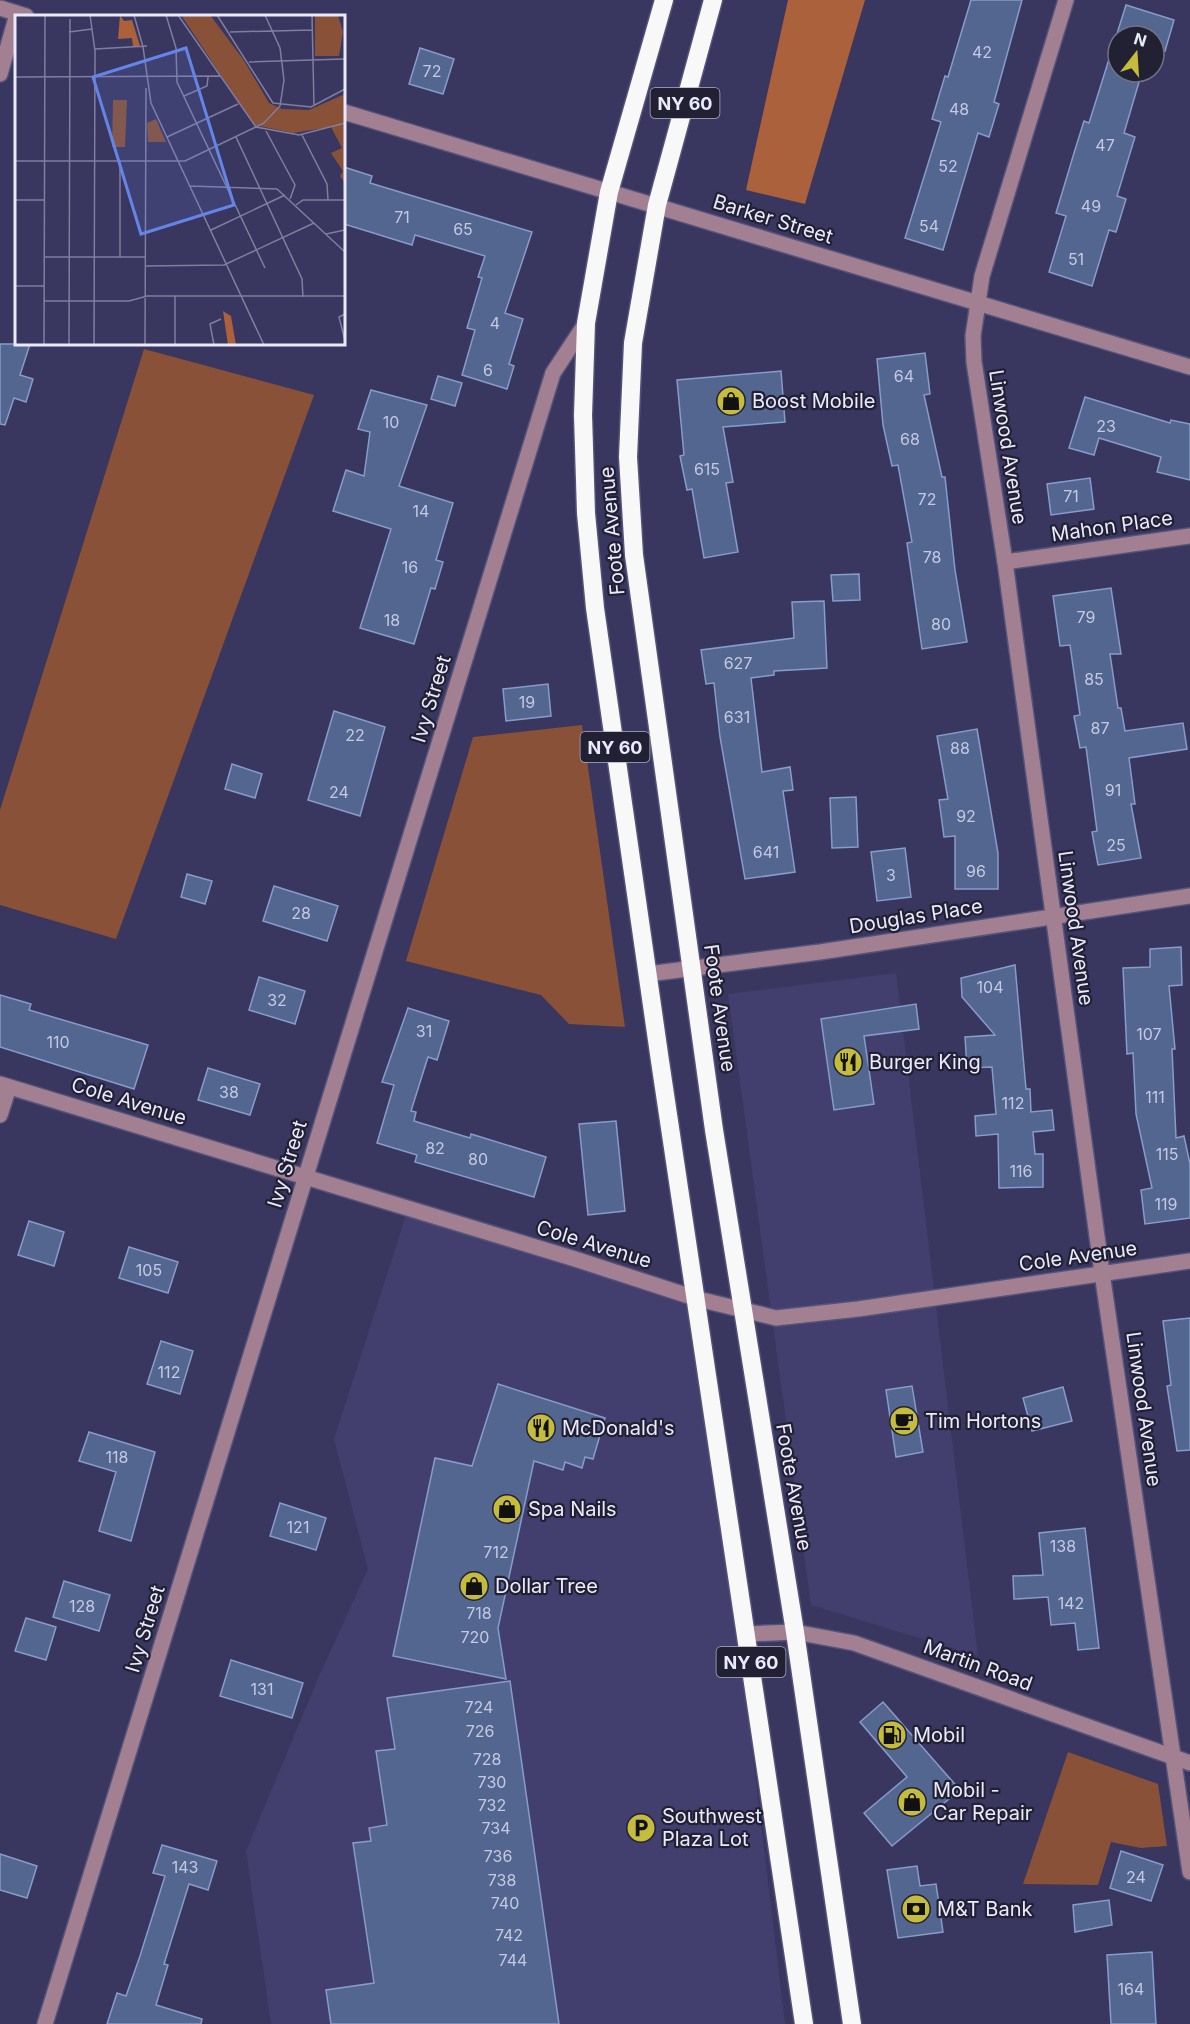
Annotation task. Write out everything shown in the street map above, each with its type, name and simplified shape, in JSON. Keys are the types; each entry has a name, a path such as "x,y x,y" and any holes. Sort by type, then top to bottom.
{"highway":[{"name":"Foote Avenue","path":"664,0 609,192 586,323 583,426 586,513 595,608 698,1299 713,1421 747,1634 804,2024"},
{"name":"Foote Avenue","path":"713,0 657,205 633,343 628,457 634,555 741,1310 795,1632 852,2024"}],"street":[{"name":"Linwood Avenue","path":"1066,0 988,252 977,304 973,336 974,362 1005,562 1102,1273 1190,1872"},
{"path":"0,8 20,13"},
{"path":"0,74 15,28"},
{"name":"Barker Street","path":"345,112 1190,367"},
{"name":"Ivy Street","path":"45,2024 553,373 586,323"},
{"name":"Mahon Place","path":"1005,562 1190,536"},
{"name":"Douglas Place","path":"648,974 693,970 1190,896"},
{"path":"0,1115 4,1086"},
{"name":"Cole Avenue","path":"4,1086 698,1299 776,1318 869,1308 1190,1261"},
{"name":"Martin Road","path":"747,1634 795,1632 854,1643 1190,1763"}],"shaded area":[{"path":"788,0 865,0 805,204 746,190"},
{"path":"144,349 314,395 116,939 0,905 0,810"},
{"path":"582,725 625,1027 569,1024 541,995 406,961 473,737"},
{"path":"896,973 978,1656 811,1605 728,994"},
{"path":"408,1209 698,1299 785,2024 271,2024 246,1851 319,1676 368,1569 334,1439"},
{"path":"1068,1752 1158,1784 1167,1846 1141,1848 1111,1842 1098,1885 1023,1884"}],"building":[{"path":"971,0 1022,0 994,102 999,104 989,137 978,133 943,250 905,238 941,122 932,119 945,76 948,77"},
{"path":"1126,5 1174,20 1166,48 1166,24 1120,24"},
{"path":"420,48 454,59 443,94 409,84"},
{"path":"1106,69 1106,84 1138,84 1124,133 1135,137 1117,196 1126,199 1116,232 1109,230 1092,286 1049,272 1066,216 1056,213 1084,121 1089,123"},
{"path":"345,167 372,176 370,183 532,232 505,313 523,319 509,364 514,366 507,389 462,375 475,330 467,328 482,278 478,277 485,256 415,235 412,245 345,224"},
{"path":"0,344 30,345 20,375 33,379 26,402 14,398 5,425 0,424"},
{"path":"925,353 930,394 924,395 942,477 945,477 955,570 967,642 922,649 907,543 912,542 898,465 892,466 883,425 877,359"},
{"path":"781,371 785,422 723,427 733,482 726,483 738,552 704,558 692,489 687,490 680,456 684,455 677,380"},
{"path":"438,376 462,383 455,406 431,399"},
{"path":"371,390 427,405 399,486 453,503 436,560 443,562 435,589 431,588 414,644 360,628 391,529 333,511 346,470 364,476 370,432 358,429"},
{"path":"1085,397 1170,423 1171,420 1190,424 1190,480 1157,472 1161,457 1099,438 1094,455 1069,448"},
{"path":"1090,478 1094,509 1051,515 1047,484"},
{"path":"859,574 860,600 833,601 831,575"},
{"path":"1111,588 1121,654 1110,654 1118,708 1121,708 1125,731 1183,723 1187,749 1129,758 1135,804 1131,804 1141,858 1098,865 1092,832 1097,831 1086,747 1080,748 1074,716 1080,715 1070,645 1060,646 1053,596"},
{"path":"824,601 827,668 774,671 774,675 751,678 762,772 790,767 793,790 783,791 795,872 745,879 720,737 714,683 706,684 701,650 794,638 792,602"},
{"path":"548,684 551,716 506,721 503,689"},
{"path":"334,711 385,727 360,816 308,800"},
{"path":"977,729 998,853 998,889 955,889 955,836 944,837 939,800 948,799 937,736"},
{"path":"232,764 262,774 255,798 225,789"},
{"path":"856,797 858,847 832,848 830,798"},
{"path":"905,848 911,897 877,901 871,852"},
{"path":"187,874 212,881 205,904 181,897"},
{"path":"274,886 338,906 327,941 263,921"},
{"path":"1181,947 1182,985 1169,986 1175,1049 1172,1049 1176,1138 1184,1136 1190,1164 1190,1218 1145,1224 1141,1190 1152,1188 1136,1114 1133,1053 1127,1054 1123,968 1150,967 1150,949"},
{"path":"1015,965 1026,1089 1030,1089 1031,1112 1052,1110 1054,1130 1033,1132 1035,1154 1043,1154 1043,1187 999,1188 998,1134 976,1136 975,1116 996,1114 992,1067 967,1068 965,1037 995,1035 962,997 961,978"},
{"path":"259,977 305,991 295,1024 249,1010"},
{"path":"0,995 31,1004 29,1010 148,1045 134,1089 0,1047"},
{"name":"Burger King","path":"916,1004 919,1029 864,1036 874,1104 834,1110 821,1019"},
{"path":"408,1008 449,1021 437,1060 428,1057 411,1111 416,1112 414,1121 470,1138 471,1134 546,1157 534,1197 415,1162 417,1155 377,1143 394,1085 382,1082"},
{"path":"208,1068 260,1084 250,1115 198,1100"},
{"path":"616,1121 625,1211 588,1215 579,1124"},
{"path":"29,1221 64,1232 54,1266 18,1255"},
{"path":"129,1247 178,1262 168,1293 119,1278"},
{"path":"1190,1318 1190,1450 1177,1451 1167,1386 1171,1385 1163,1321"},
{"path":"161,1341 193,1351 180,1394 147,1384"},
{"path":"498,1384 605,1418 593,1459 585,1457 582,1468 565,1462 563,1470 534,1461 498,1628 506,1679 393,1656 435,1458 472,1466"},
{"name":"Tim Hortons","path":"912,1386 923,1452 896,1457 886,1390"},
{"path":"1063,1387 1072,1421 1032,1431 1023,1398"},
{"path":"89,1432 155,1452 131,1541 99,1531 116,1472 79,1461"},
{"path":"280,1503 326,1518 316,1550 270,1536"},
{"path":"1085,1528 1099,1648 1078,1650 1075,1623 1051,1625 1048,1597 1014,1599 1013,1576 1043,1575 1039,1533"},
{"path":"64,1581 110,1595 99,1631 53,1617"},
{"path":"26,1618 56,1627 46,1660 15,1651"},
{"path":"231,1660 303,1683 292,1718 220,1696"},
{"path":"510,1681 559,2024 331,2024 326,1990 374,1983 353,1843 371,1841 369,1828 387,1825 376,1751 395,1749 387,1698"},
{"name":"Mobil - Car Repair","path":"883,1702 960,1790 892,1846 864,1813 907,1777 860,1722"},
{"path":"162,1845 217,1861 208,1890 189,1884 164,1964 168,1965 156,2005 202,2019 201,2024 107,2024 117,1993 126,1996 165,1876 153,1873"},
{"path":"1121,1851 1163,1865 1151,1901 1110,1888"},
{"path":"0,1854 37,1866 27,1898 0,1890"},
{"name":"M&T Bank","path":"917,1866 920,1886 936,1884 943,1932 898,1938 887,1870"},
{"path":"1109,1900 1112,1925 1075,1932 1073,1905"},
{"path":"1152,1952 1156,2024 1111,2024 1107,1955"}],"place":[{"name":"Boost Mobile","path":"731,401"},
{"name":"Burger King","path":"848,1062"},
{"name":"Tim Hortons","path":"904,1421"},
{"name":"McDonald's","path":"541,1428"},
{"name":"Spa Nails","path":"507,1509"},
{"name":"Dollar Tree","path":"474,1586"},
{"name":"Mobil","path":"892,1735"},
{"name":"Mobil - Car Repair","path":"912,1802"},
{"name":"Southwest Plaza Lot","path":"641,1828"},
{"name":"M&T Bank","path":"916,1909"}]}
